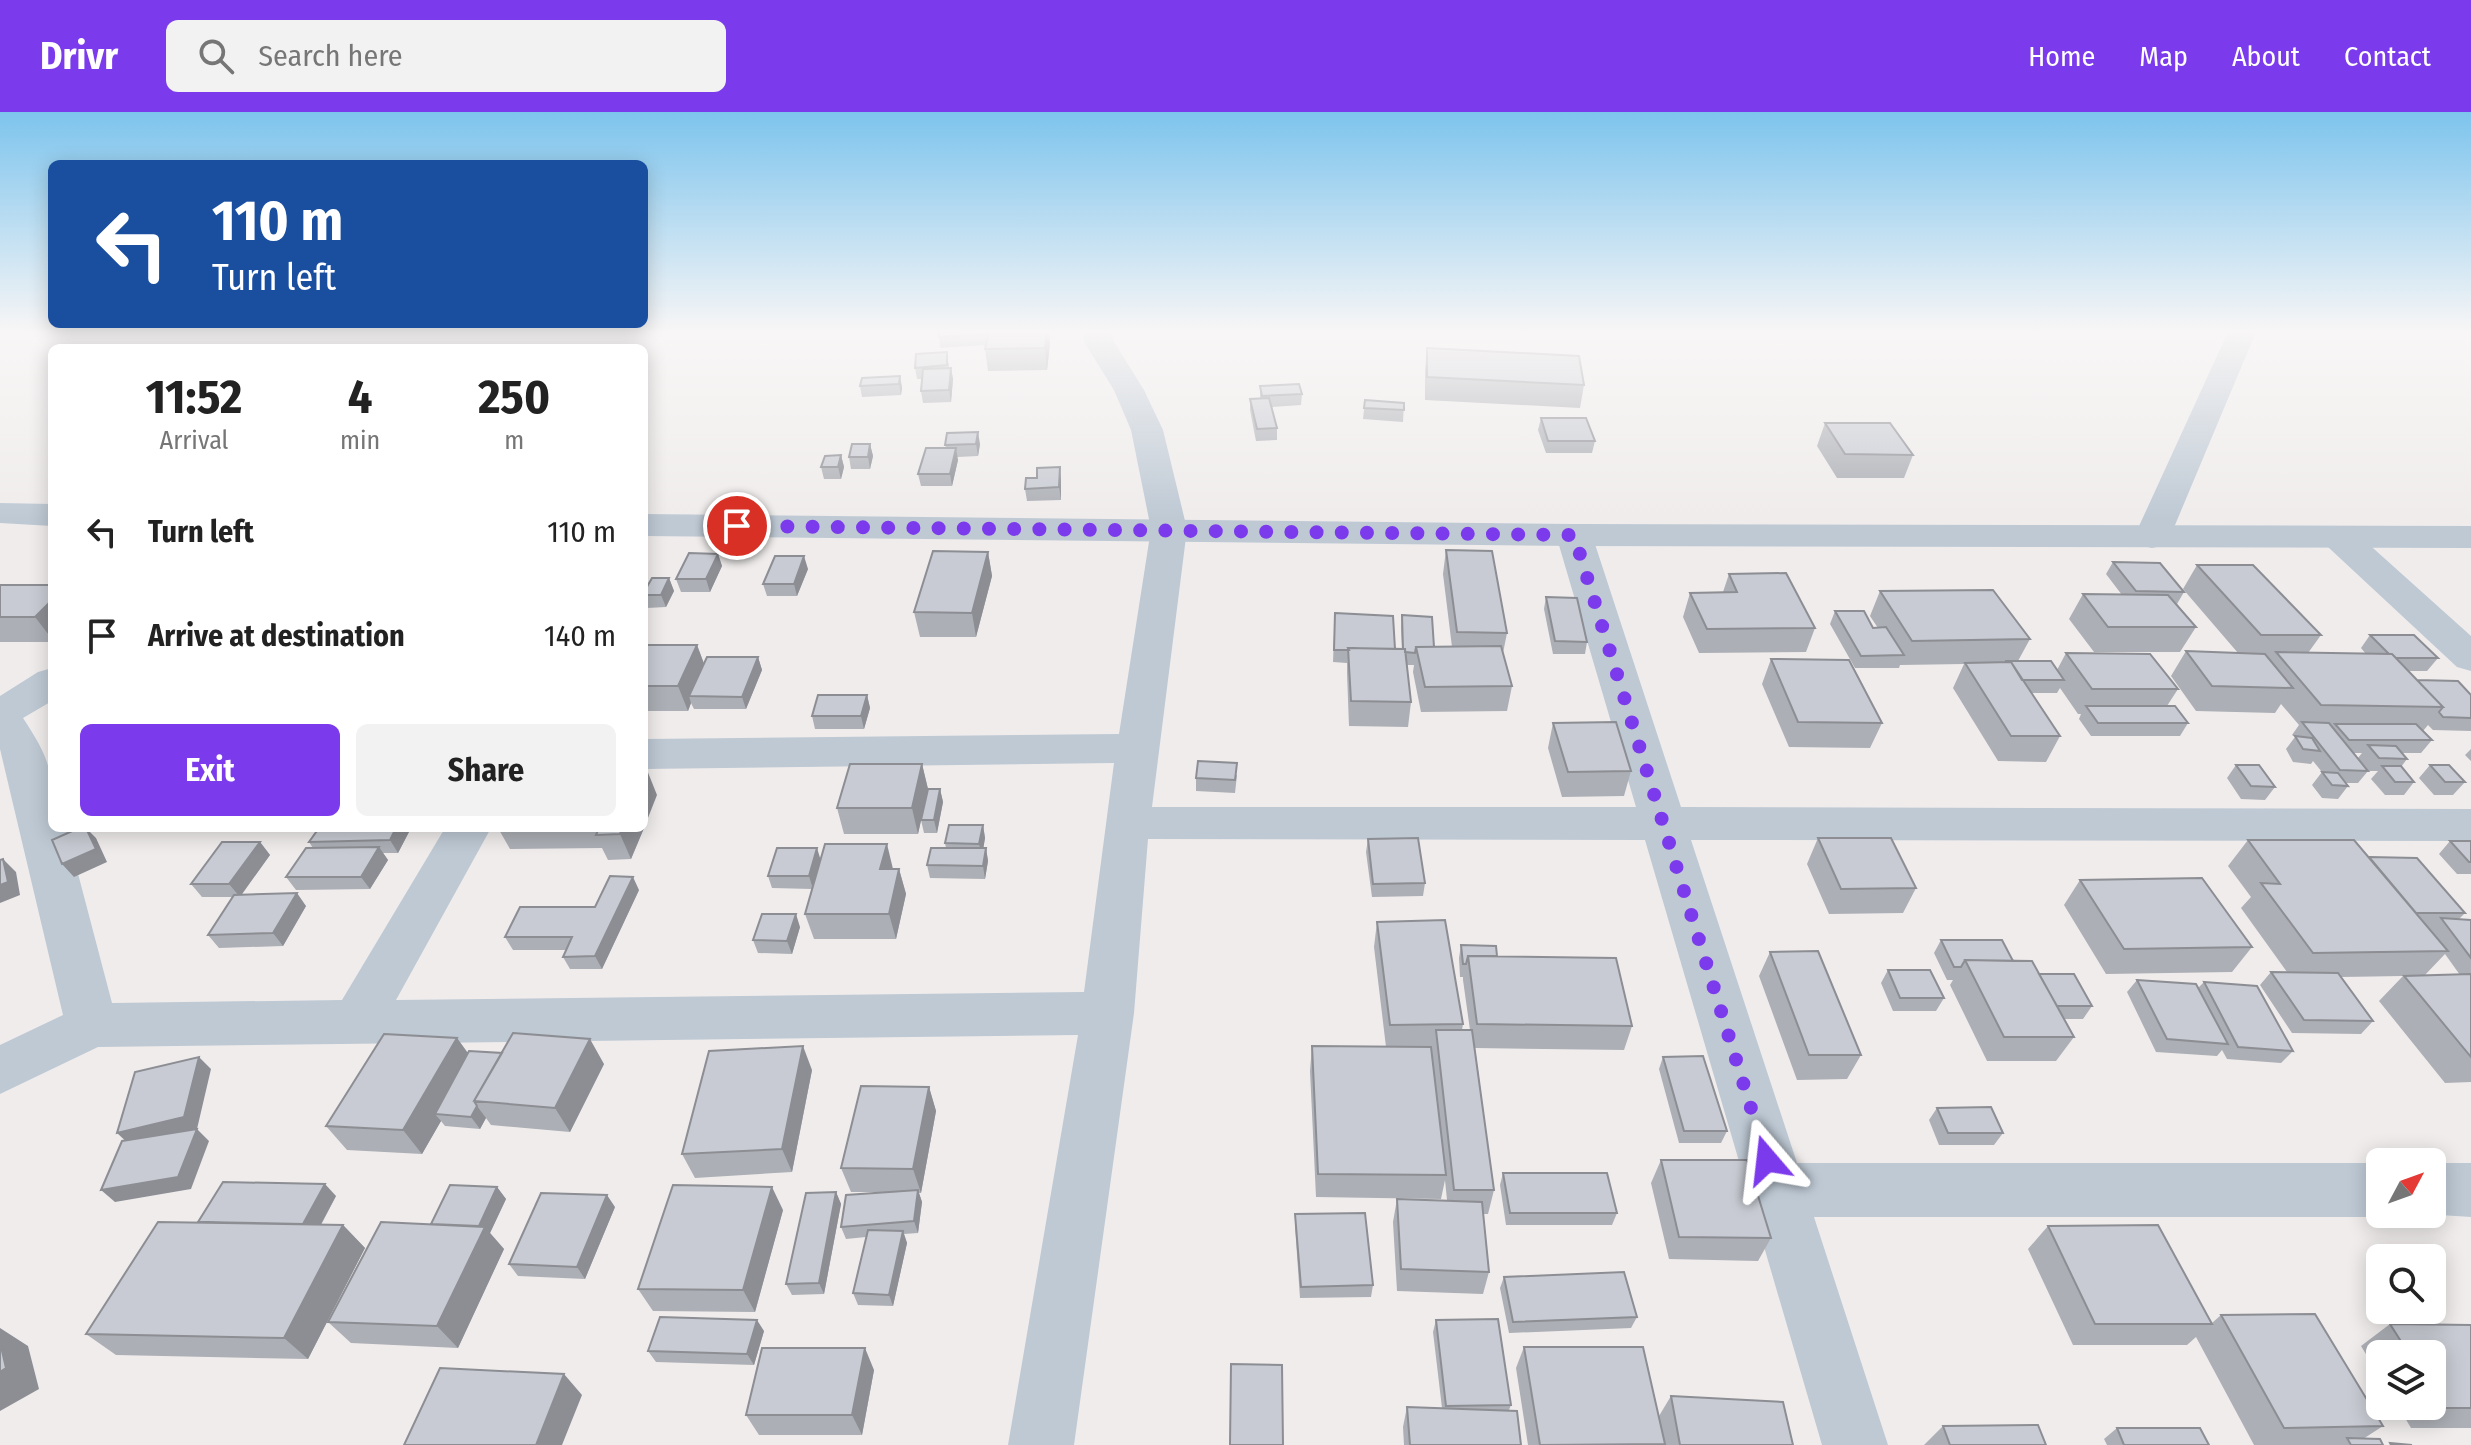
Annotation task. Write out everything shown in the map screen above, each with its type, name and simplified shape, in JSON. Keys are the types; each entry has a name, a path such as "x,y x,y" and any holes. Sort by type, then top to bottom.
{"street":[{"path":"1041,1445 1108,1013 1127,823 1169,529 1147,430 1131,394"},
{"path":"2152,537 2215,394"},
{"path":"0,513 48,515"},
{"path":"648,525 2460,541"},
{"path":"1574,535 1855,1445"},
{"path":"2341,539 2471,658"},
{"path":"48,684 0,714 38,754 48,804"},
{"path":"648,754 1138,748"},
{"path":"1127,823 2471,825"},
{"path":"54,832 92,1025"},
{"path":"358,1020 466,832"},
{"path":"0,1071 92,1025 1108,1013"},
{"path":"1777,1190 2366,1190"},
{"path":"2446,1190 2471,1190"}],"building":[{"path":"1269,398 1277,428 1257,429 1250,399"},
{"path":"1365,400 1404,403 1404,410 1364,408"},
{"path":"1541,418 1586,418 1595,441 1548,441"},
{"path":"1825,423 1890,423 1913,455 1845,454"},
{"path":"978,432 976,444 945,445 947,433"},
{"path":"852,444 870,444 868,457 849,457"},
{"path":"926,448 956,448 950,474 918,474"},
{"path":"841,455 838,467 821,467 825,456"},
{"path":"1060,467 1059,487 1025,489 1026,478 1037,478 1037,468"},
{"path":"1446,550 1492,551 1507,633 1457,632"},
{"path":"933,551 988,552 972,613 914,612"},
{"path":"689,553 718,554 706,579 676,579"},
{"path":"775,556 804,556 794,584 763,584"},
{"path":"2113,562 2160,563 2184,592 2136,591"},
{"path":"2197,565 2253,565 2321,635 2261,635"},
{"path":"1786,573 1815,628 1707,629 1690,593 1737,592 1729,574"},
{"path":"652,578 669,578 661,595 648,595"},
{"path":"0,585 48,585 48,604 35,617 0,617"},
{"path":"1993,590 2030,639 1912,641 1880,591"},
{"path":"2083,594 2168,595 2196,627 2108,627"},
{"path":"1546,597 1577,598 1587,642 1555,641"},
{"path":"1835,611 1864,611 1873,628 1886,627 1904,655 1861,656"},
{"path":"1335,613 1393,616 1395,649 1334,650"},
{"path":"1402,615 1432,617 1434,647 1416,647 1415,653 1405,652"},
{"path":"2370,635 2414,635 2438,658 2396,658"},
{"path":"648,645 697,645 678,686 648,686"},
{"path":"1501,646 1512,686 1425,687 1416,647"},
{"path":"1348,648 1405,649 1411,702 1351,701"},
{"path":"2186,651 2265,654 2293,688 2212,686"},
{"path":"2276,652 2392,654 2443,707 2321,705"},
{"path":"2066,653 2150,654 2178,689 2092,689"},
{"path":"707,657 758,657 742,697 689,696"},
{"path":"1771,659 1849,660 1882,723 1798,722"},
{"path":"2005,661 2051,661 2064,680 2022,680 2011,662"},
{"path":"2011,662 2060,736 2011,736 1965,663"},
{"path":"2417,680 2458,681 2471,695 2471,718 2443,717 2439,712 2443,707"},
{"path":"818,695 867,695 861,716 812,716"},
{"path":"2086,706 2175,706 2188,723 2098,723"},
{"path":"1616,722 1631,771 1568,772 1553,723"},
{"path":"2302,722 2329,723 2368,771 2340,770"},
{"path":"2335,724 2416,724 2432,740 2349,740"},
{"path":"2295,736 2312,738 2320,751 2303,749"},
{"path":"2368,745 2396,746 2407,759 2379,758"},
{"path":"1198,761 1237,763 1235,780 1196,778"},
{"path":"850,764 922,764 912,808 837,808"},
{"path":"2236,765 2259,765 2275,787 2251,786"},
{"path":"2430,765 2449,765 2465,782 2445,782"},
{"path":"2382,766 2401,766 2414,782 2395,782"},
{"path":"2322,772 2338,773 2348,786 2332,785"},
{"path":"928,789 940,789 934,820 921,820"},
{"path":"949,825 983,825 979,844 945,843"},
{"path":"70,832 88,832 96,849 62,864 52,840"},
{"path":"316,832 394,832 390,840 309,842"},
{"path":"597,832 621,832 620,834 596,835"},
{"path":"1418,838 1425,883 1373,884 1368,839"},
{"path":"1818,838 1891,838 1916,888 1841,889"},
{"path":"2248,840 2354,840 2448,951 2313,953 2261,883 2280,884"},
{"path":"2450,841 2471,841 2471,862 2469,862"},
{"path":"222,842 260,842 229,884 191,884"},
{"path":"825,844 887,844 880,869 899,869 889,914 805,914"},
{"path":"379,847 361,877 286,877 306,848"},
{"path":"777,848 817,848 809,876 768,876"},
{"path":"931,848 986,848 983,866 927,865"},
{"path":"2369,857 2417,858 2465,913 2416,913"},
{"path":"3,859 8,882 0,885 0,860"},
{"path":"610,876 633,877 595,956 563,957 572,937 505,937 520,907 595,907"},
{"path":"2202,878 2252,947 2124,949 2080,880"},
{"path":"297,893 273,933 208,935 234,895"},
{"path":"762,914 796,914 787,941 753,940"},
{"path":"2441,918 2471,920 2471,958"},
{"path":"1445,920 1463,1024 1390,1025 1377,922"},
{"path":"1941,940 2002,940 2013,961 1965,960 1961,967 1954,967"},
{"path":"1461,945 1496,946 1497,956 1468,956 1466,964 1463,964"},
{"path":"1818,951 1861,1055 1809,1055 1770,952"},
{"path":"1468,956 1616,958 1632,1026 1477,1024"},
{"path":"1965,960 2032,961 2074,1037 2004,1037"},
{"path":"1888,970 1930,970 1944,998 1900,998"},
{"path":"2271,972 2338,973 2373,1021 2304,1020"},
{"path":"2039,974 2074,974 2092,1006 2057,1006"},
{"path":"2471,974 2471,1057 2404,976"},
{"path":"2137,980 2196,984 2228,1044 2167,1039"},
{"path":"2204,982 2257,986 2293,1051 2238,1047"},
{"path":"1436,1030 1472,1030 1494,1190 1454,1190"},
{"path":"513,1033 590,1039 555,1108 474,1101"},
{"path":"384,1034 457,1038 403,1130 326,1126"},
{"path":"803,1046 782,1149 682,1154 709,1051"},
{"path":"1312,1046 1431,1047 1446,1175 1318,1174"},
{"path":"469,1051 502,1053 474,1101 477,1106 471,1117 435,1114"},
{"path":"1703,1056 1727,1131 1684,1131 1663,1057"},
{"path":"199,1057 184,1117 117,1133 135,1072"},
{"path":"861,1086 929,1087 913,1169 841,1168"},
{"path":"1991,1107 2003,1133 1948,1133 1937,1108"},
{"path":"197,1129 178,1177 101,1190 122,1141"},
{"path":"1661,1160 1747,1160 1771,1238 1679,1237"},
{"path":"1503,1173 1607,1173 1617,1213 1510,1213"},
{"path":"223,1182 325,1184 303,1224 198,1222"},
{"path":"450,1185 497,1187 479,1226 431,1224"},
{"path":"673,1185 772,1187 743,1290 638,1289"},
{"path":"918,1190 914,1221 841,1227 846,1195"},
{"path":"836,1192 819,1283 786,1284 806,1193"},
{"path":"541,1193 607,1195 577,1267 509,1264"},
{"path":"1397,1199 1482,1202 1489,1272 1401,1269"},
{"path":"1365,1213 1373,1285 1301,1287 1295,1214"},
{"path":"158,1222 343,1225 284,1338 86,1334"},
{"path":"381,1222 485,1227 437,1326 328,1322"},
{"path":"2158,1225 2212,1324 2095,1324 2048,1226"},
{"path":"868,1230 903,1231 889,1295 853,1293"},
{"path":"1624,1272 1637,1317 1513,1322 1504,1277"},
{"path":"2315,1314 2366,1398 2366,1420 2379,1420 2383,1426 2284,1428 2221,1315"},
{"path":"660,1317 757,1320 747,1354 648,1351"},
{"path":"1498,1319 1511,1405 1446,1406 1436,1320"},
{"path":"2390,1324 2471,1325 2471,1408 2446,1408 2446,1340 2400,1340"},
{"path":"0,1342 6,1368 0,1372"},
{"path":"1524,1347 1643,1347 1665,1444 1540,1445"},
{"path":"762,1348 865,1348 852,1415 746,1415"},
{"path":"1231,1364 1282,1365 1283,1445 1230,1445"},
{"path":"440,1368 564,1374 536,1445 404,1445"},
{"path":"1671,1396 1783,1402 1793,1445 1680,1445"},
{"path":"1407,1407 1517,1411 1521,1445 1410,1445"},
{"path":"2038,1425 2046,1445 1950,1445 1943,1426"},
{"path":"2117,1428 2200,1428 2209,1445 2124,1445"},
{"path":"2347,1438 2380,1439 2383,1445 2351,1445"}],"route":[{"path":"737,526 1574,535 1767,1160"}]}
